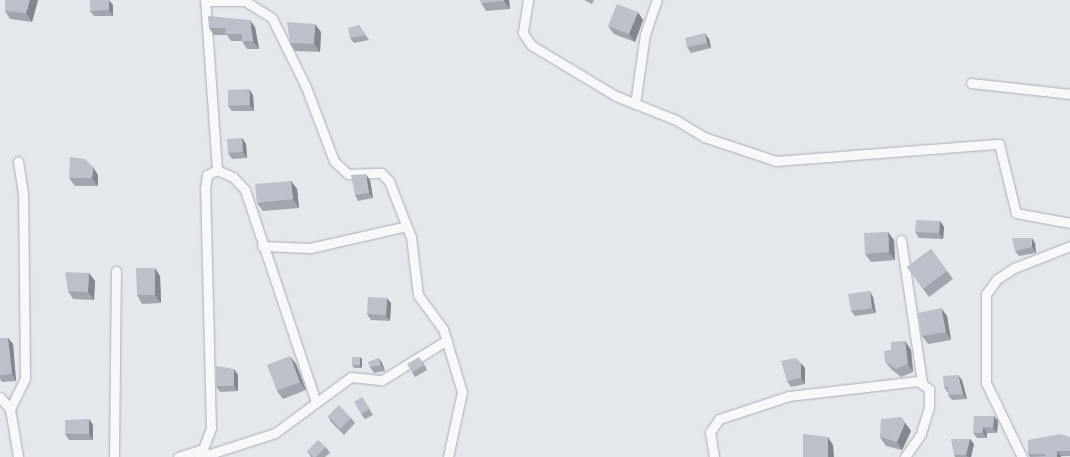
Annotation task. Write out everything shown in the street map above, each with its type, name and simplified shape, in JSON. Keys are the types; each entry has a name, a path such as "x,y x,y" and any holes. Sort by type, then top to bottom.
{"street":[{"path":"217,170 205,0 245,1 272,18 306,86 334,161 352,175 384,175 407,226 418,296 447,340 462,392 448,457"},
{"path":"528,0 523,33 526,41 635,104 676,120 704,137 776,161 999,144 1016,212 1070,223"},
{"path":"635,104 645,34 657,0"},
{"path":"971,83 1070,94"},
{"path":"10,409 25,378 23,193 18,161"},
{"path":"198,453 207,445 211,428 205,189 207,175 217,170 233,176 245,190 262,246 316,402"},
{"path":"262,246 310,248 407,226"},
{"path":"901,240 922,382 928,388 929,407 921,434 905,457"},
{"path":"1022,457 986,383 986,294 997,279 1014,268 1070,246"},
{"path":"114,457 116,271"},
{"path":"178,457 198,453 210,454 275,433 351,377 387,378 447,340"},
{"path":"714,457 710,432 719,419 789,396 922,382"},
{"path":"0,397 10,409 18,457"}],"building":[{"path":"5,0 30,0 26,13 5,11"},
{"path":"90,0 109,0 109,10 90,11"},
{"path":"480,0 504,0 504,1 481,3"},
{"path":"617,4 638,12 629,34 608,26"},
{"path":"208,16 250,20 253,41 242,41 242,34 225,34 226,28 209,28"},
{"path":"287,22 315,24 314,44 290,43"},
{"path":"359,25 365,35 350,38 348,28"},
{"path":"705,33 707,43 687,47 685,38"},
{"path":"249,89 250,105 228,106 228,90"},
{"path":"242,138 243,152 228,153 227,139"},
{"path":"70,157 85,159 93,167 92,178 69,178"},
{"path":"366,174 369,193 355,195 351,175"},
{"path":"291,181 293,199 257,203 255,184"},
{"path":"916,220 940,221 939,233 915,232"},
{"path":"888,232 889,252 865,254 864,233"},
{"path":"1012,238 1032,238 1032,247 1015,251"},
{"path":"931,249 947,271 923,289 907,267"},
{"path":"136,268 155,268 155,295 137,295"},
{"path":"65,272 89,273 88,292 68,291"},
{"path":"870,291 872,308 851,311 848,294"},
{"path":"368,297 387,298 386,315 367,314"},
{"path":"941,308 946,332 922,336 918,313"},
{"path":"0,338 8,338 12,374 0,375"},
{"path":"905,341 908,364 896,369 885,361 884,351 891,350 891,342"},
{"path":"290,356 300,382 277,391 267,365"},
{"path":"352,357 360,357 360,365 352,365"},
{"path":"419,357 424,365 412,372 407,364"},
{"path":"378,358 381,365 370,367 368,362"},
{"path":"796,358 801,363 801,378 787,381 781,361"},
{"path":"216,366 234,369 234,386 216,386"},
{"path":"958,375 963,394 948,395 948,387 944,387 943,376"},
{"path":"362,397 370,409 361,414 354,402"},
{"path":"339,405 351,418 340,429 328,416"},
{"path":"974,416 994,416 993,428 983,427 983,433 973,433"},
{"path":"901,417 905,423 897,442 880,437 881,419"},
{"path":"89,419 89,434 65,434 65,420"},
{"path":"803,434 828,437 828,457 803,457"},
{"path":"1060,434 1070,437 1070,451 1057,451 1057,457 1045,457 1045,454 1028,454 1028,440"},
{"path":"951,439 970,439 966,455 954,455"},
{"path":"318,440 326,447 316,457 313,457 307,451"}]}
